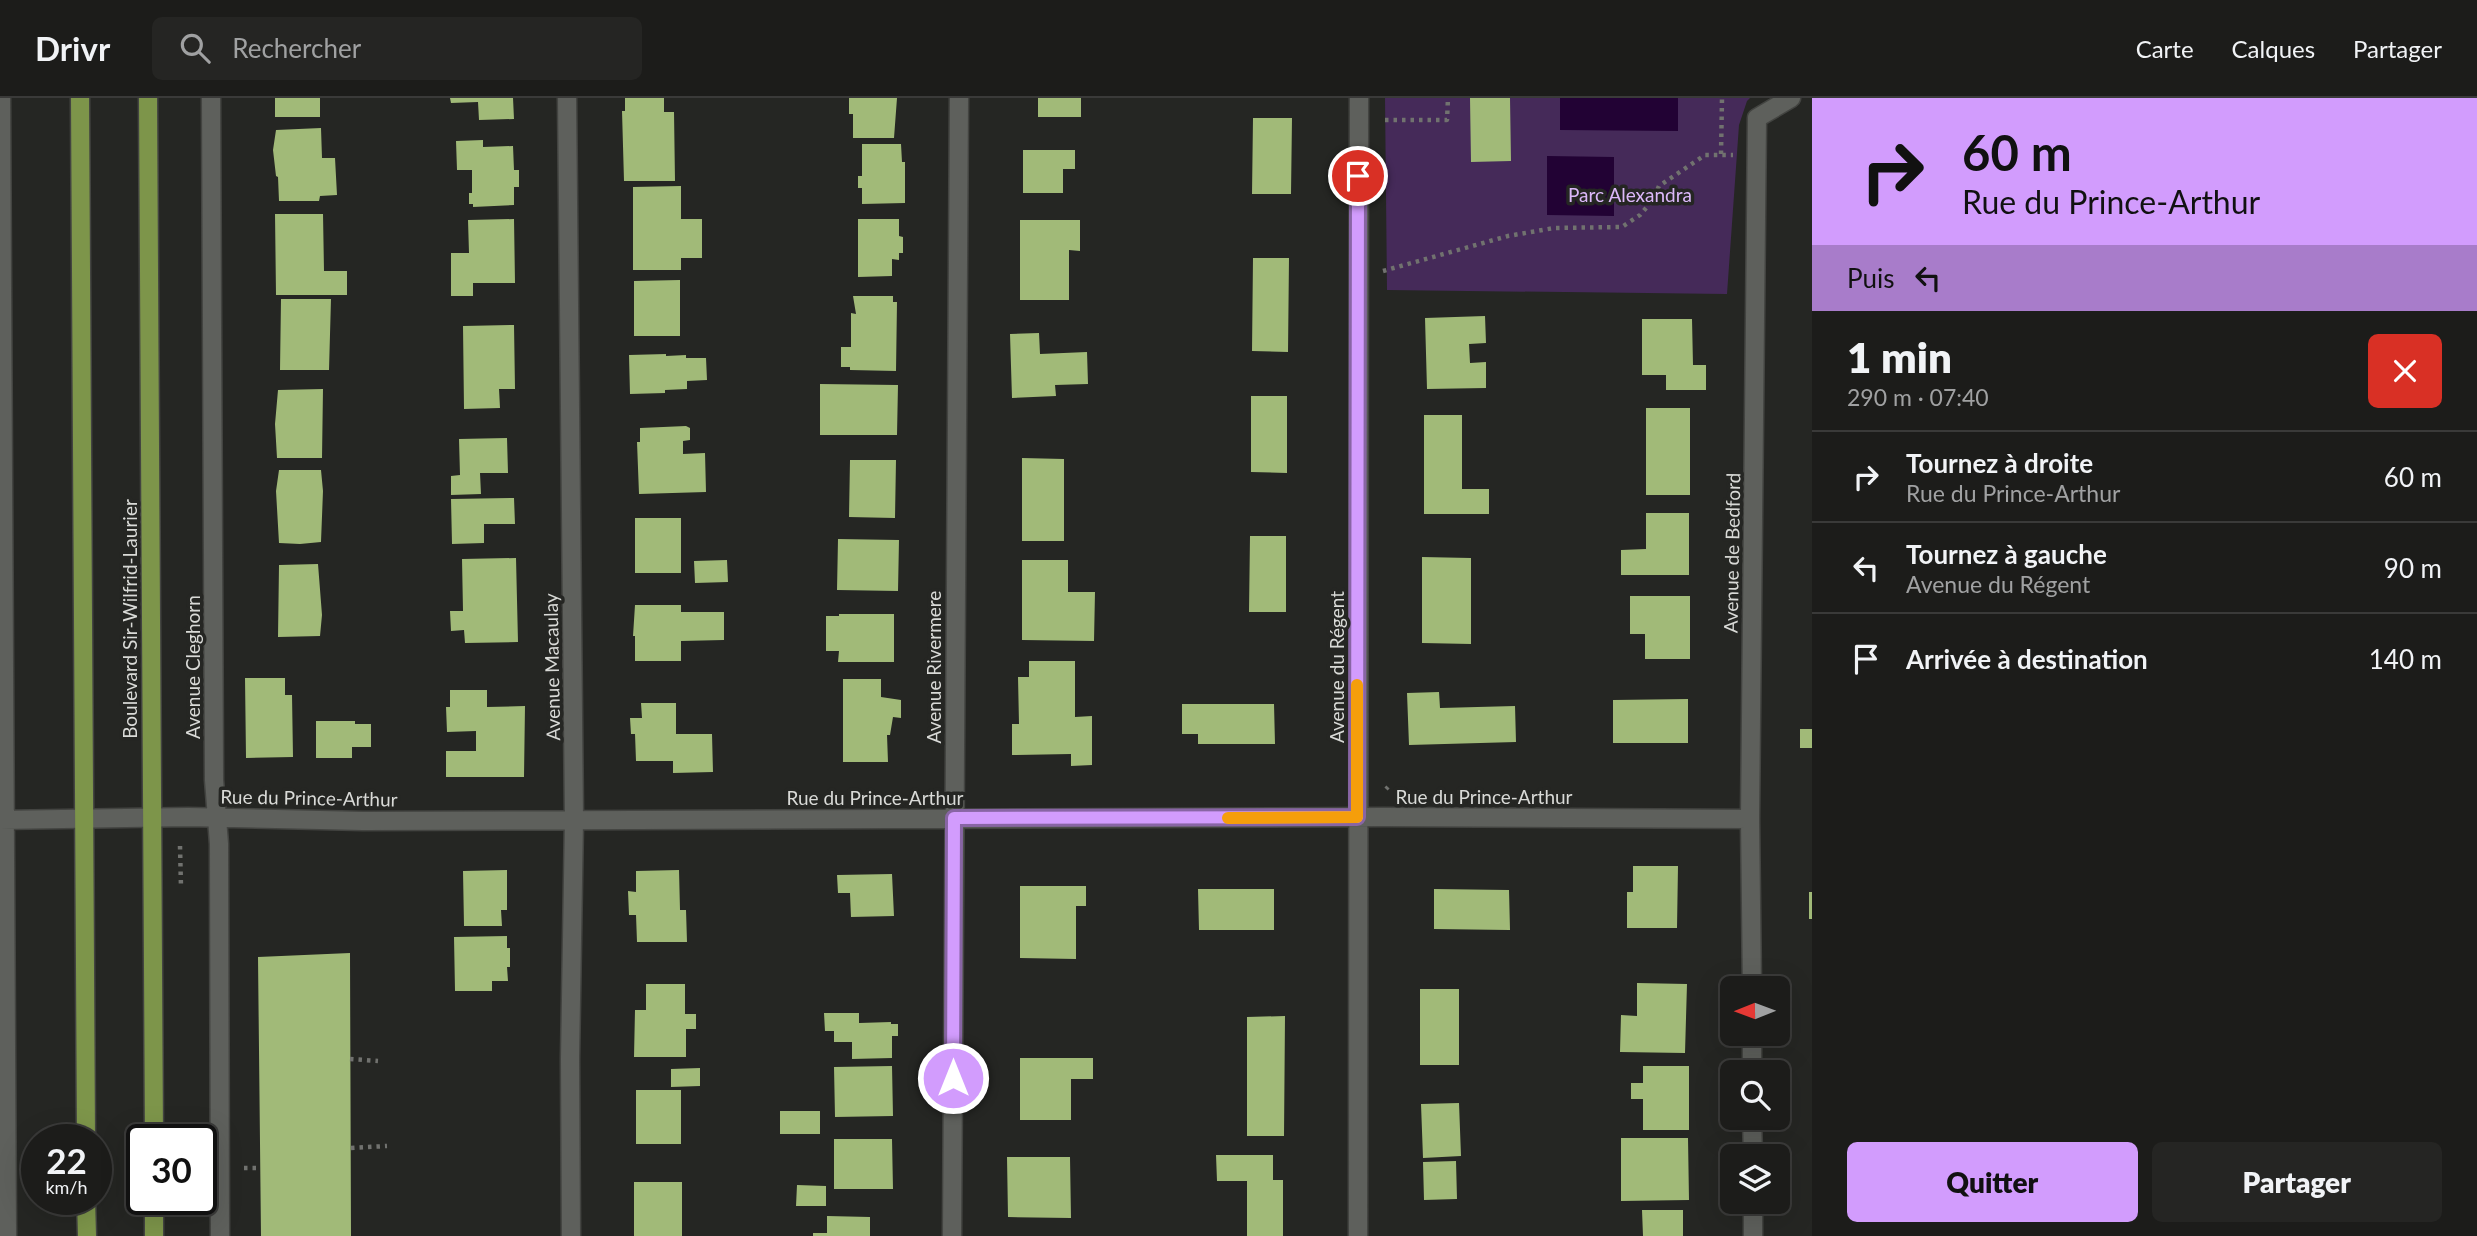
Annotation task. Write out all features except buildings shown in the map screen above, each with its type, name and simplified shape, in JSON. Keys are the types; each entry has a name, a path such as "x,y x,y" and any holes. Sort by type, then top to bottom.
{"main road":[{"path":"80,98 86,1124"},
{"name":"Boulevard Sir-Wilfrid-Laurier","path":"148,98 154,1124"},
{"path":"86,1215 86,1236"},
{"path":"154,1215 154,1236"}],"street":[{"path":"1,98 7,1236"},
{"name":"Avenue Cleghorn","path":"211,98 214,780 217,817 220,1236"},
{"name":"Avenue Macaulay","path":"567,98 574,820 570,1059 571,1236"},
{"name":"Avenue Rivermere","path":"952,1236 959,98"},
{"name":"Avenue du Régent","path":"1358,1236 1359,98"},
{"name":"Avenue de Bedford","path":"1752,976 1750,819 1758,118 1791,98"},
{"name":"Rue du Prince-Arthur","path":"3,820 217,817 363,821 1357,817 1750,819"},
{"path":"1753,1214 1753,1236"}],"path":[{"path":"1385,120 1447,120 1448,98"},
{"path":"1721,154 1722,98"},
{"path":"1383,271 1508,236 1554,228 1622,226 1647,207 1659,186 1705,155 1738,155"},
{"path":"180,846 181,887"},
{"path":"350,1059 378,1061"},
{"path":"351,1148 387,1146"}],"green space":[{"name":"Parc Alexandra","path":"1385,98 1750,98 1739,125 1727,294 1387,290"}],"shaded area":[{"path":"1560,98 1678,98 1678,131 1560,130"},
{"path":"1547,156 1614,157 1614,216 1547,215"}],"slow traffic":[{"path":"1228,818 1357,817 1357,685"}],"route":[{"path":"953,1078 954,818 1357,817 1358,176"}]}
